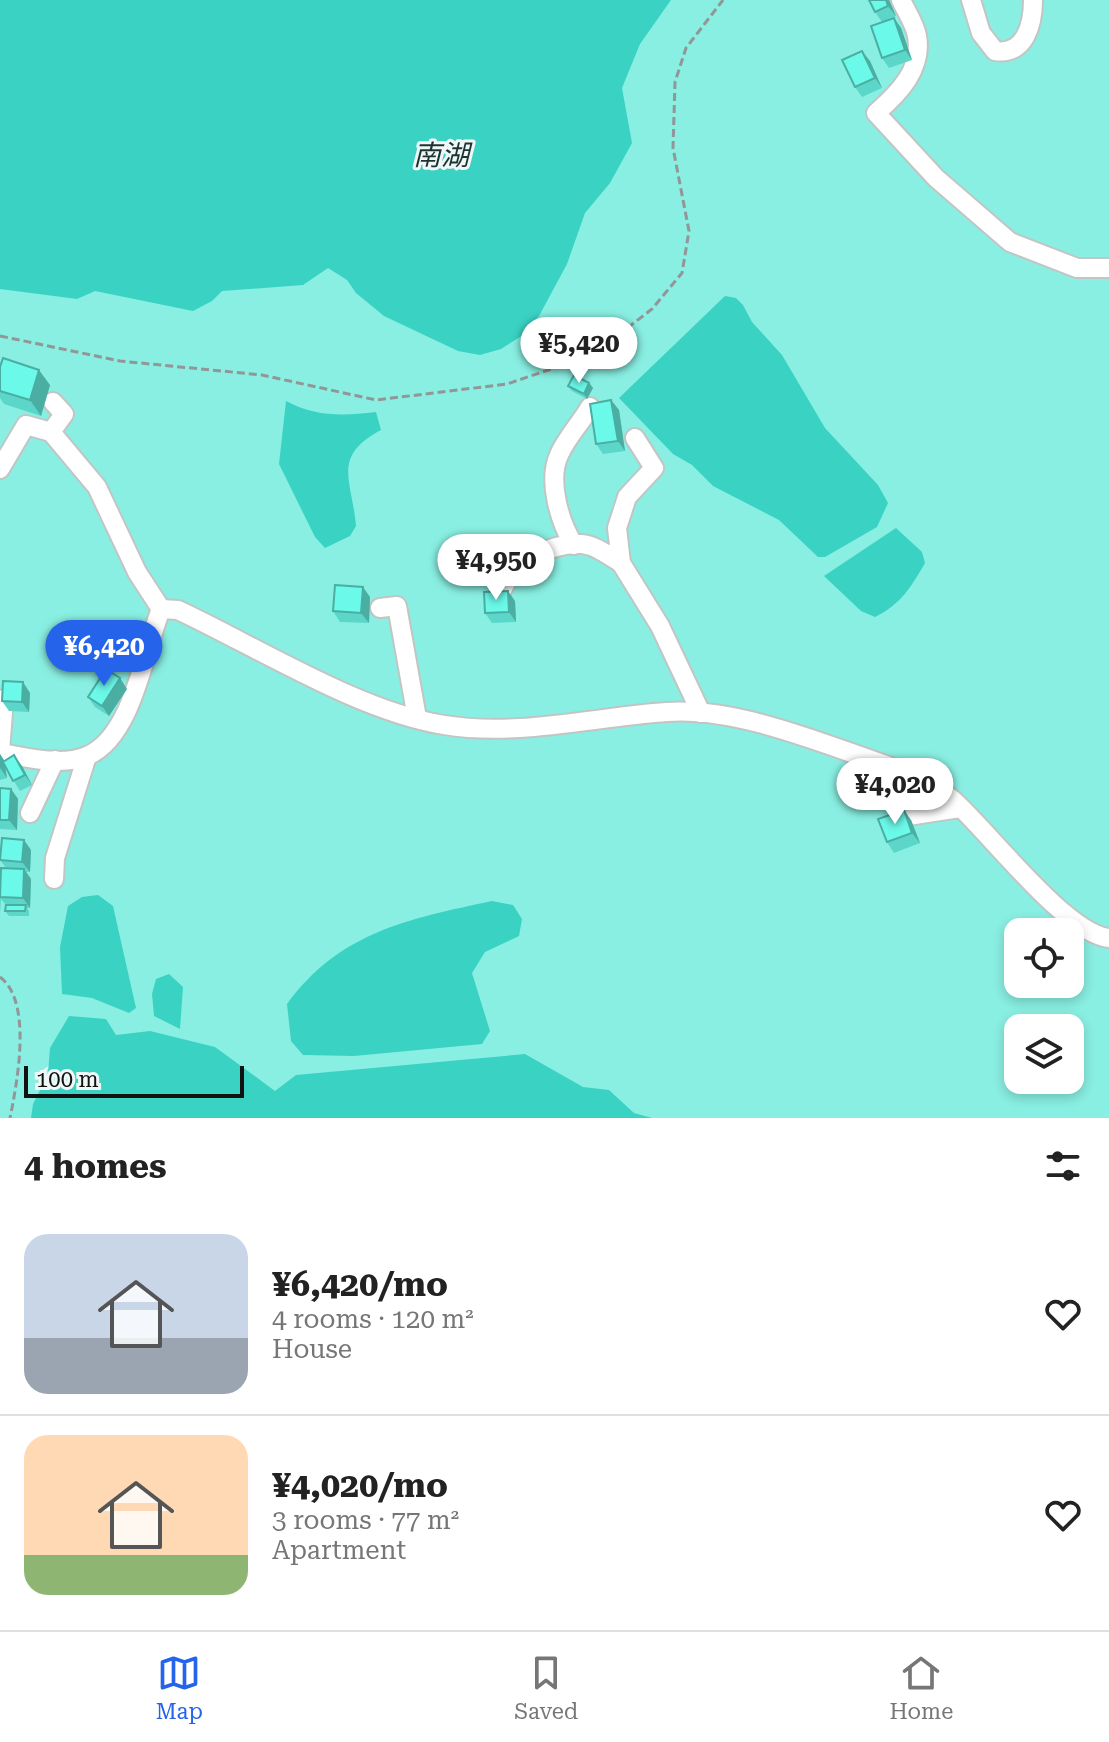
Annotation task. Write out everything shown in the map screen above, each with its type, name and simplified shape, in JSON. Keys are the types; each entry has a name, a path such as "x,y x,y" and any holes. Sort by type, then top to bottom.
{"street":[{"path":"901,0 917,36 916,62 907,81 876,113 936,178 1010,242 1077,268 1109,268"},
{"path":"971,0 981,33 995,51 1007,53 1019,47 1027,33 1033,0"},
{"path":"51,432 64,414 53,402"},
{"path":"574,545 561,525 556,472 558,455 590,407"},
{"path":"0,469 26,425 51,432 97,487 137,572 161,609"},
{"path":"635,438 654,468 627,497 617,528 621,563 660,626 701,713"},
{"path":"500,596 505,579 532,558 574,545 598,549 621,563"},
{"path":"380,608 397,606 417,718"},
{"path":"161,609 178,610 333,687 445,725 514,727 668,712 701,713 801,737 888,766 951,798 1037,885 1062,915 1096,937 1109,938"},
{"path":"4,699 0,752 55,760 87,756 116,732 136,687 161,609"},
{"path":"54,879 55,858 87,756"},
{"path":"30,813 55,760"},
{"path":"901,817 960,808"}],"path":[{"path":"0,336 120,361 262,375 376,400 507,384 578,360 604,346 652,309 682,273 689,231 673,148 675,82 686,48 723,0"},
{"path":"0,977 8,983 18,1010 21,1033 10,1118"}],"shaded area":[{"path":"0,0 1109,0 1109,1118 0,1118"}],"water":[{"name":"南湖","path":"0,0 671,0 640,44 622,88 632,143 610,183 585,213 567,264 539,316 523,335 501,349 480,355 458,351 384,316 356,293 347,280 328,268 303,285 222,291 212,301 193,311 95,291 77,299 0,289"},
{"path":"725,296 736,298 743,305 752,322 782,355 825,428 878,485 888,503 877,527 825,557 818,557 779,520 713,486 692,465 673,454 619,398"},
{"path":"286,401 330,414 376,412 381,430 365,440 350,460 349,482 356,526 350,536 325,548 315,537 279,464"},
{"path":"896,528 922,552 925,563 904,594 875,617 861,611 824,576"},
{"path":"98,895 113,906 136,1008 129,1013 92,998 62,994 60,947 68,906 82,897"},
{"path":"492,901 513,905 522,919 519,936 485,952 472,973 490,1031 482,1044 354,1056 303,1055 291,1041 287,1004 330,960 378,932"},
{"path":"169,974 183,987 180,1029 154,1016 152,994 156,979"},
{"path":"69,1016 106,1019 116,1035 150,1031 215,1047 275,1091 296,1075 525,1054 583,1087 609,1090 634,1113 652,1118 31,1118 33,1104 48,1074 50,1048"}],"building":[{"path":"869,0 886,0 888,6 875,12"},
{"path":"894,18 905,50 882,58 871,26"},
{"path":"862,51 875,78 855,87 842,60"},
{"path":"3,358 39,370 30,400 0,391"},
{"path":"574,375 589,383 584,394 568,386"},
{"path":"611,400 618,441 596,444 590,404"},
{"path":"335,585 363,587 361,613 333,611"},
{"path":"508,591 509,612 485,613 484,592"},
{"path":"106,669 120,678 102,706 88,697"},
{"path":"3,681 23,682 22,702 2,701"},
{"path":"14,755 25,775 13,781 3,762"},
{"path":"0,788 11,789 9,820 0,820"},
{"path":"904,810 912,833 887,842 878,819"},
{"path":"2,838 24,840 22,862 0,860"},
{"path":"1,868 24,869 23,898 0,897"},
{"path":"6,905 26,905 25,911 5,911"}]}
